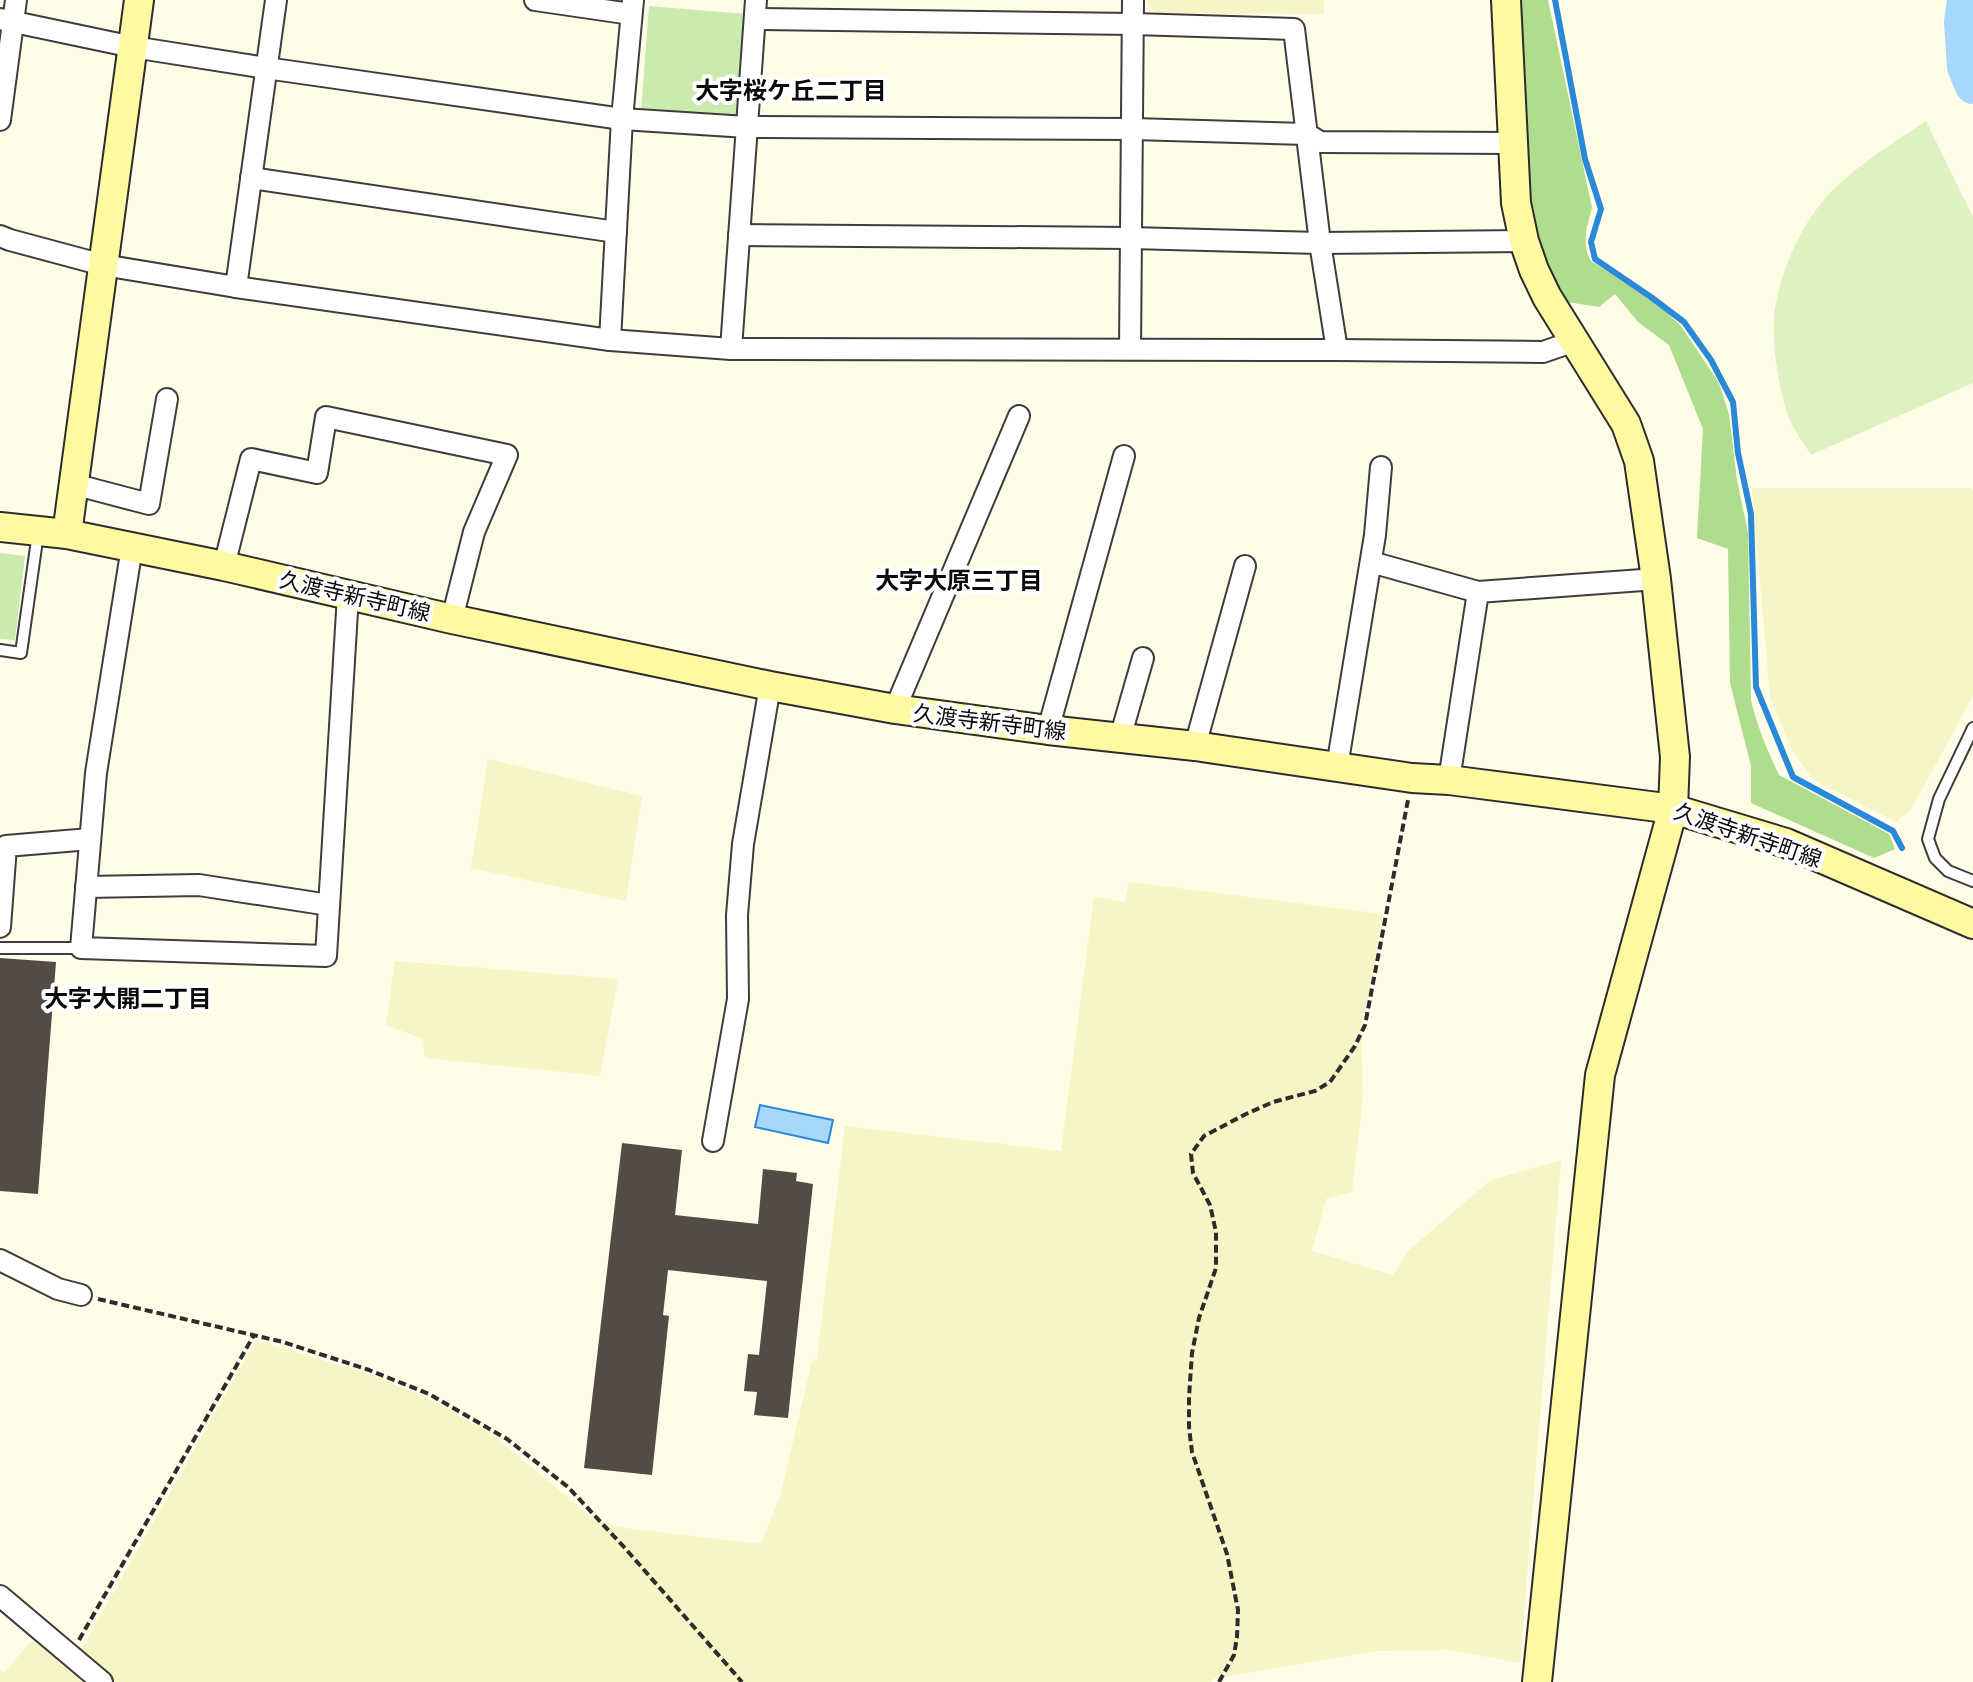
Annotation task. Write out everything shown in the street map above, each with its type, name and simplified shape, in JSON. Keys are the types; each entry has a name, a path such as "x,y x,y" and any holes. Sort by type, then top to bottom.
{"street":[{"path":"0,120 6,20 16,0"},
{"path":"53,532 73,484 139,0"},
{"path":"236,287 276,0"},
{"path":"535,0 632,7 622,119 610,340"},
{"path":"1130,349 1133,0"},
{"path":"1506,0 1516,203 1524,241 1547,297 1626,424 1639,461 1656,579 1675,757 1673,809 1600,1075 1537,1682"},
{"path":"731,349 756,9 1294,29 1320,243 1337,350"},
{"path":"6,20 133,47 622,119 747,127 1133,129 1307,134 1320,142 1512,143"},
{"path":"251,178 616,232"},
{"path":"739,235 1320,243 1524,241"},
{"path":"0,236 103,265 236,287 610,340 731,349 1543,352 1575,341"},
{"path":"73,484 149,504 167,399"},
{"path":"895,709 1019,416"},
{"path":"224,566 251,459 317,473 326,417 507,455 474,532 452,619"},
{"path":"1048,730 1124,456"},
{"path":"1337,767 1375,535 1381,467"},
{"name":"久渡寺新寺町線","path":"0,527 53,532 132,547 452,619 895,709 1195,746 1412,778 1673,809 1786,843 1973,924"},
{"path":"132,547 96,773 81,948 326,956 348,595"},
{"path":"1371,562 1478,592 1656,579"},
{"path":"1195,746 1245,566"},
{"path":"1449,780 1478,592"},
{"path":"1120,738 1143,658"},
{"path":"713,1141 738,999 737,915 743,844 770,686"},
{"path":"0,927 6,846 90,839"},
{"path":"86,887 199,885 329,905"},
{"path":"0,1260 58,1289 81,1295"},
{"path":"0,1596 102,1682"}],"lane":[{"path":"0,650 21,653 53,532"},
{"path":"1973,728 1939,799 1928,839 1935,858 1948,871 1973,881"},
{"path":"0,948 81,948"}],"path":[{"path":"1219,1682 1234,1655 1238,1610 1227,1554 1192,1452 1189,1427 1192,1353 1199,1318 1216,1268 1216,1232 1210,1205 1193,1173 1191,1154 1204,1136 1246,1114 1273,1102 1315,1091 1330,1082 1355,1046 1368,1011 1412,778"},
{"path":"81,1295 283,1342 369,1370 429,1394 507,1439 568,1487 742,1682"},
{"path":"70,1656 254,1335"}],"shaded area":[{"path":"1148,0 1324,0 1324,14 1157,13 1148,6"},
{"path":"1752,488 1971,488 1973,491 1973,696 1911,810 1896,822 1813,780 1791,748 1770,697"},
{"path":"488,759 642,796 626,901 471,868"},
{"path":"1129,882 1383,914 1361,1023 1363,1096 1352,1192 1326,1199 1312,1251 1393,1275 1409,1250 1491,1180 1561,1160 1520,1663 1450,1650 1376,1651 1213,1679 1212,1682 115,1682 80,1652 254,1344 261,1342 369,1374 434,1401 495,1437 590,1516 616,1527 761,1544 780,1497 812,1361 817,1359 845,1126 1061,1151 1094,897 1125,902"},
{"path":"395,961 618,979 600,1076 425,1058 423,1039 386,1025"},
{"path":"33,1639 82,1682 0,1682 0,1670 4,1673"}],"green space":[{"path":"1521,0 1548,0 1592,208 1586,241 1591,261 1651,298 1681,326 1719,383 1729,414 1737,480 1748,533 1751,700 1767,748 1779,775 1889,834 1895,849 1874,858 1751,803 1751,766 1730,683 1728,549 1697,538 1703,429 1669,345 1638,322 1615,294 1599,307 1561,301 1532,222 1527,175"},
{"path":"649,6 746,14 738,118 641,111"},
{"path":"1926,121 1973,217 1973,383 1811,455 1789,418 1779,379 1774,320 1782,277 1803,230 1833,190 1866,162"},
{"path":"0,553 25,556 15,640 0,639"}],"water":[{"path":"760,1105 833,1120 828,1143 755,1127"}],"building":[{"path":"0,958 56,962 38,1194 0,1191"},
{"path":"622,1143 682,1150 675,1215 758,1224 763,1169 797,1173 796,1181 813,1184 788,1418 754,1415 757,1392 744,1391 748,1354 759,1355 767,1281 668,1270 663,1315 669,1316 652,1475 584,1468"}],"waterway":[{"path":"1555,0 1585,159 1601,209 1591,242 1595,259 1684,322 1711,360 1733,402 1738,453 1751,514 1756,687 1793,777 1893,831 1902,848"},
{"path":"1965,0 1962,22 1965,67 1973,86"}],"district":[{"name":"大字桜ケ丘二丁目","path":"791,91"},
{"name":"大字大原三丁目","path":"959,581"},
{"name":"大字大開二丁目","path":"128,999"}]}
